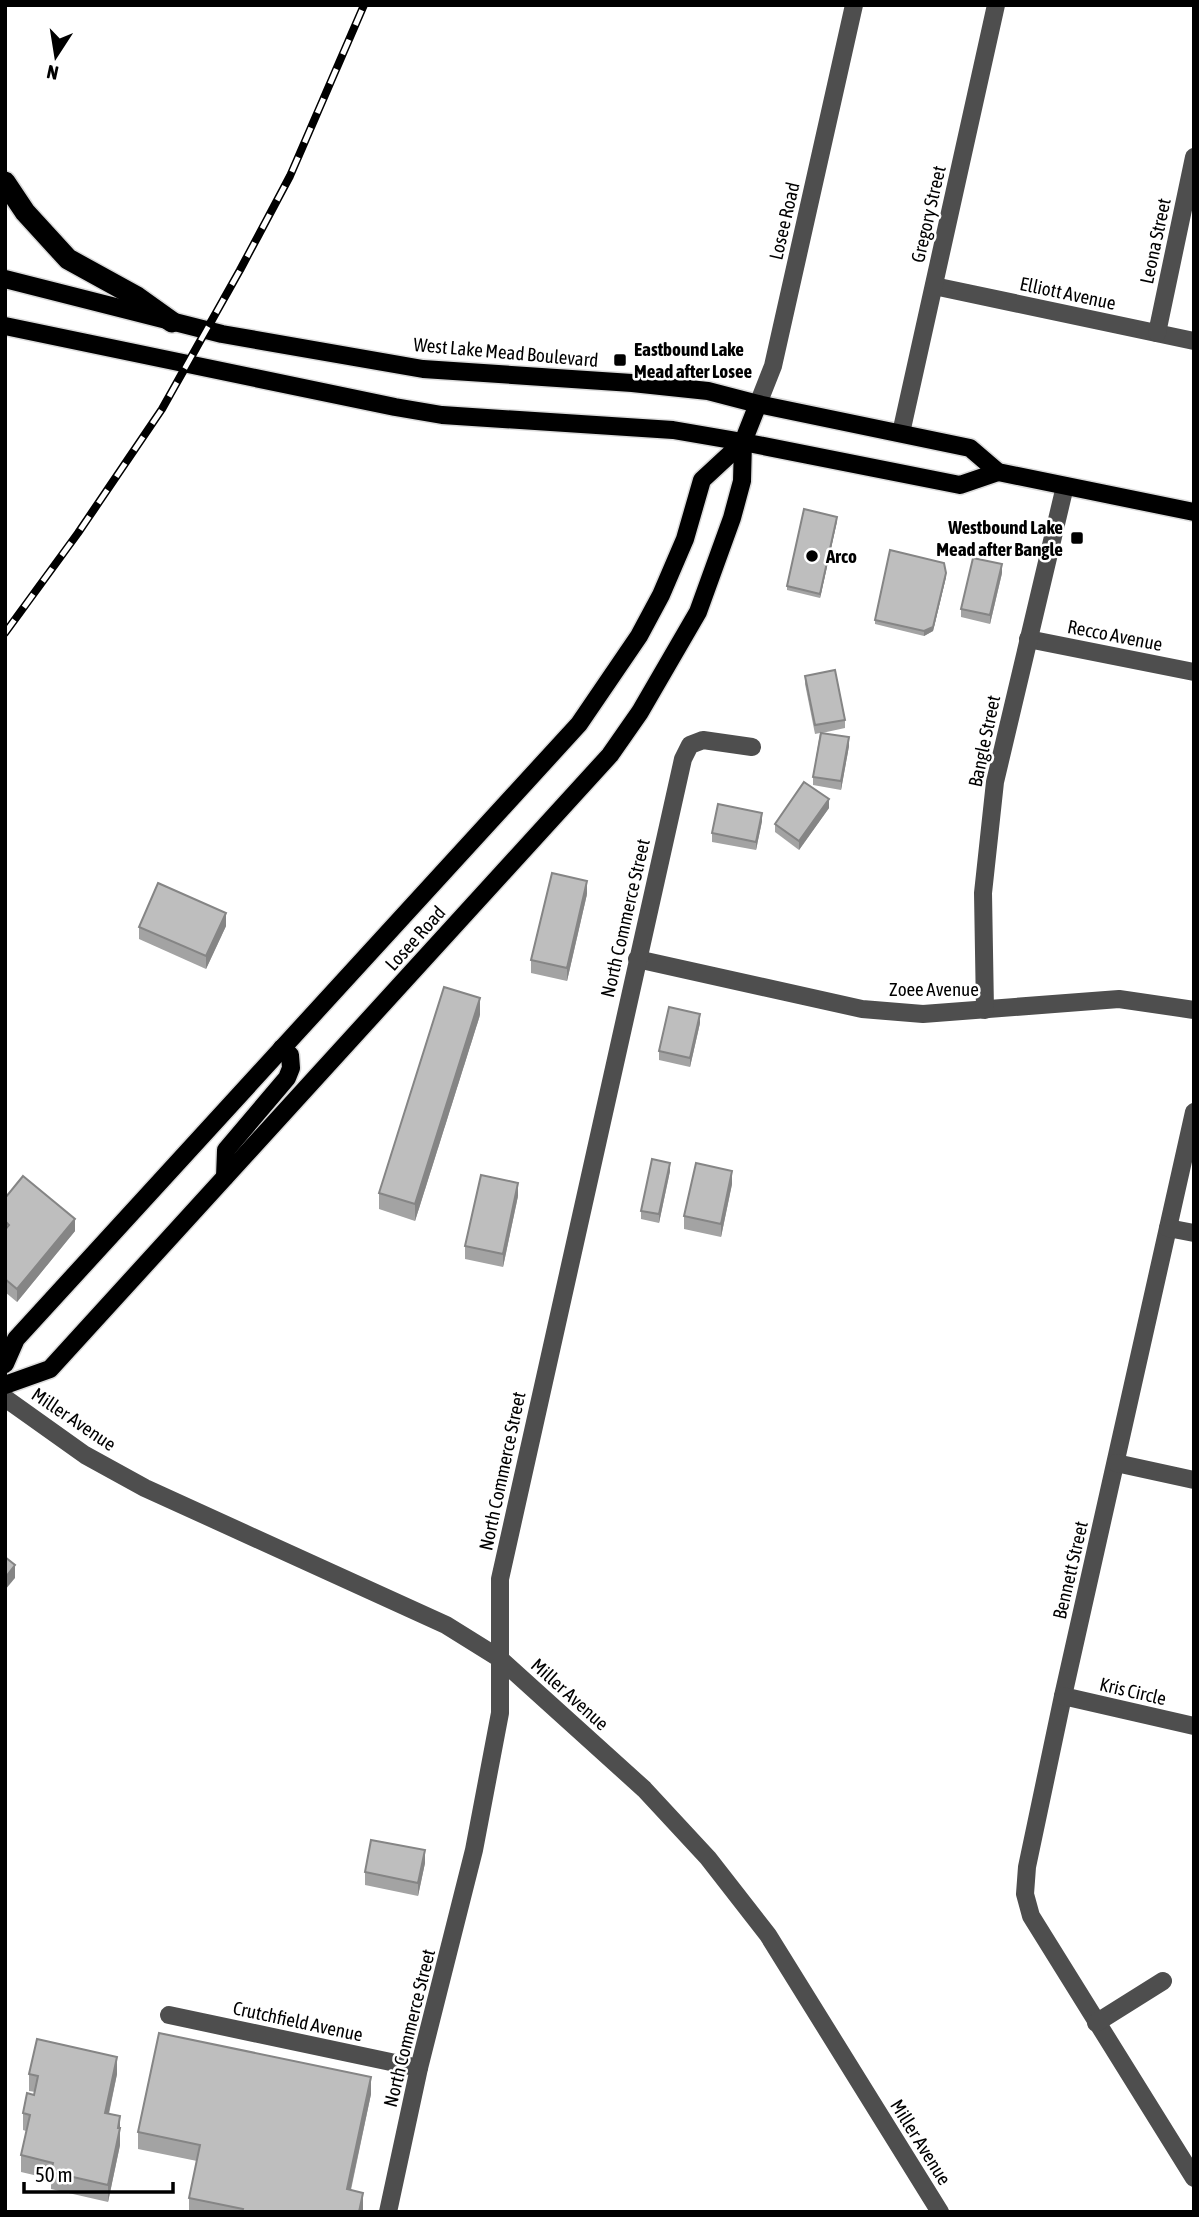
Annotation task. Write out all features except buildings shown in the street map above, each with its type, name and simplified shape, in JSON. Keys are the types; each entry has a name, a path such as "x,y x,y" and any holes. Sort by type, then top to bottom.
{"highway":[{"path":"5,182 25,212 68,259 137,297 172,322"}],"main road":[{"name":"West Lake Mead Boulevard","path":"5,279 222,334 423,369 708,391 970,448 998,472 1194,512"},
{"path":"5,326 430,413 673,430 960,485 998,472"},
{"name":"Losee Road","path":"5,1385 50,1369 601,765 633,723 698,612 742,481 743,442 758,404"},
{"name":"Losee Road","path":"5,1364 16,1339 579,724 639,636 661,595 685,539 702,480 743,442"},
{"path":"225,1177 226,1150 287,1078 291,1068 290,1055 282,1048"}],"street":[{"name":"Losee Road","path":"758,404 773,366 854,5"},
{"name":"Gregory Street","path":"901,433 996,5"},
{"name":"Leona Street","path":"1157,333 1194,157"},
{"name":"Elliott Avenue","path":"934,286 1194,341"},
{"name":"Bangle Street","path":"985,1010 983,893 995,782 1065,486"},
{"name":"Recco Avenue","path":"1027,639 1194,672"},
{"name":"North Commerce Street","path":"388,2212 419,2068 474,1850 500,1713 499,1579 683,759 690,745 703,740 752,747"},
{"name":"Zoee Avenue","path":"637,959 862,1009 923,1014 1119,999 1194,1010"},
{"name":"Bennett Street","path":"1194,1112 1063,1696 1027,1867 1025,1894 1031,1916 1194,2178"},
{"path":"1168,1228 1194,1233"},
{"name":"Miller Avenue","path":"5,1398 85,1455 145,1488 446,1625 499,1658 644,1789 708,1858 768,1935 940,2212"},
{"path":"1116,1463 1194,1480"},
{"name":"Kris Circle","path":"1063,1696 1194,1726"},
{"path":"1096,2023 1163,1981"},
{"name":"Crutchfield Avenue","path":"169,2015 419,2068"}],"railway":[{"path":"5,633 78,533 162,409 290,176 364,5"}],"place":[{"name":"Eastbound Lake Mead after Losee","path":"620,360"},
{"name":"Westbound Lake Mead after Bangle","path":"1077,538"},
{"name":"Arco","path":"812,556"}]}
